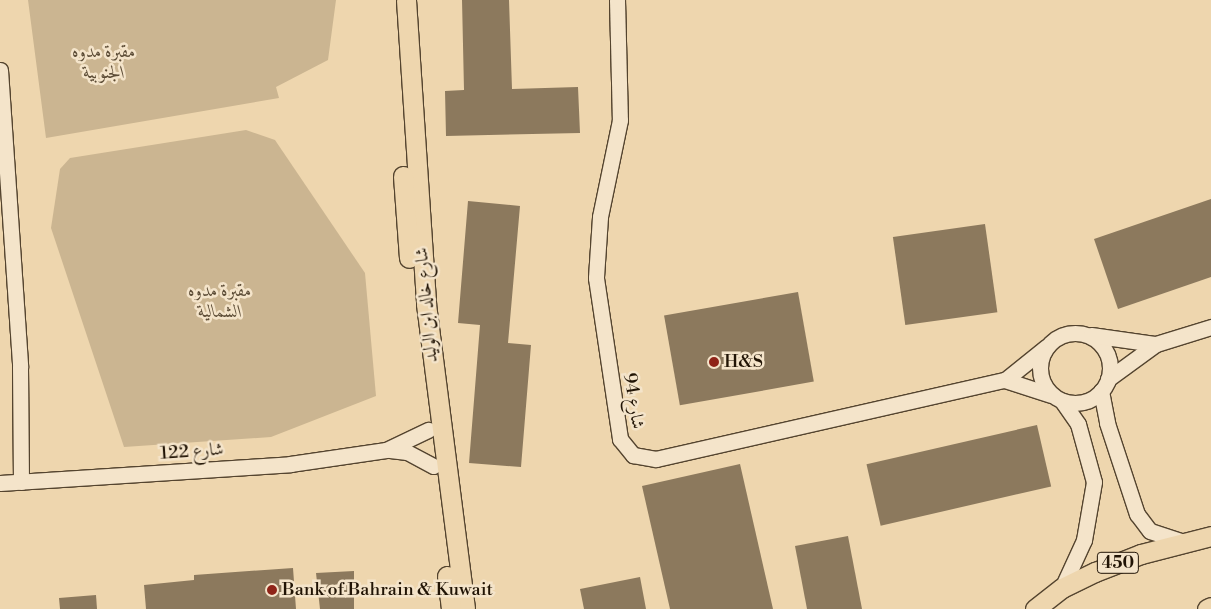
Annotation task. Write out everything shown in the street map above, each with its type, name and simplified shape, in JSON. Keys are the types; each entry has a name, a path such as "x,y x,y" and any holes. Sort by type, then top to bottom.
{"main road":[{"name":"شارع خالد ابن الوليد","path":"395,0 406,228 428,430 451,609"},
{"name":"شارع خالد ابن الوليد","path":"406,0 426,304 465,609"},
{"name":"450","path":"1036,609 1062,588 1141,554 1211,536"},
{"path":"1207,609 1211,607"}],"street":[{"name":"شارع 94","path":"617,0 620,120 600,217 596,278 624,448 633,455 656,459 1005,380 1046,347"},
{"path":"0,70 4,204 20,367 21,482"},
{"path":"1005,380 1058,398 1087,401 1104,385 1156,344 1211,327"},
{"path":"1062,588 1084,540 1094,482 1078,424 1040,373 1046,347 1059,336 1084,333 1156,344"},
{"path":"1084,333 1106,351 1104,385 1107,423 1137,514 1150,531 1184,542"},
{"name":"شارع 122","path":"386,450 428,430"},
{"name":"شارع 122","path":"0,483 290,464 386,450 407,452 433,466"}],"green space":[{"name":"مقبرة مدوه الجنوبية","path":"28,0 336,0 328,60 276,87 279,98 46,138"},
{"name":"مقبرة مدوه الشمالية","path":"246,130 275,140 365,273 376,396 271,437 124,447 51,228 60,169 70,158"}],"building":[{"path":"462,0 509,0 512,89 578,87 580,133 446,136 445,91 464,90"},
{"path":"1211,199 1211,277 1118,309 1094,239"},
{"path":"468,201 520,206 508,343 531,345 521,467 469,463 480,325 458,323"},
{"path":"985,224 997,312 905,325 893,237"},
{"path":"798,292 814,382 680,405 664,316"},
{"path":"1037,425 1051,486 881,526 866,464"},
{"path":"740,464 773,609 670,609 642,486"},
{"path":"848,536 862,609 807,609 795,546"},
{"path":"293,568 296,609 146,609 144,585 194,580 194,575"},
{"path":"354,571 354,609 320,609 316,573"},
{"path":"640,577 646,609 584,609 580,589"},
{"path":"96,595 97,609 60,609 59,598"}],"place":[{"name":"H&S","path":"714,362"},
{"name":"Bank of Bahrain & Kuwait","path":"272,590"}]}
